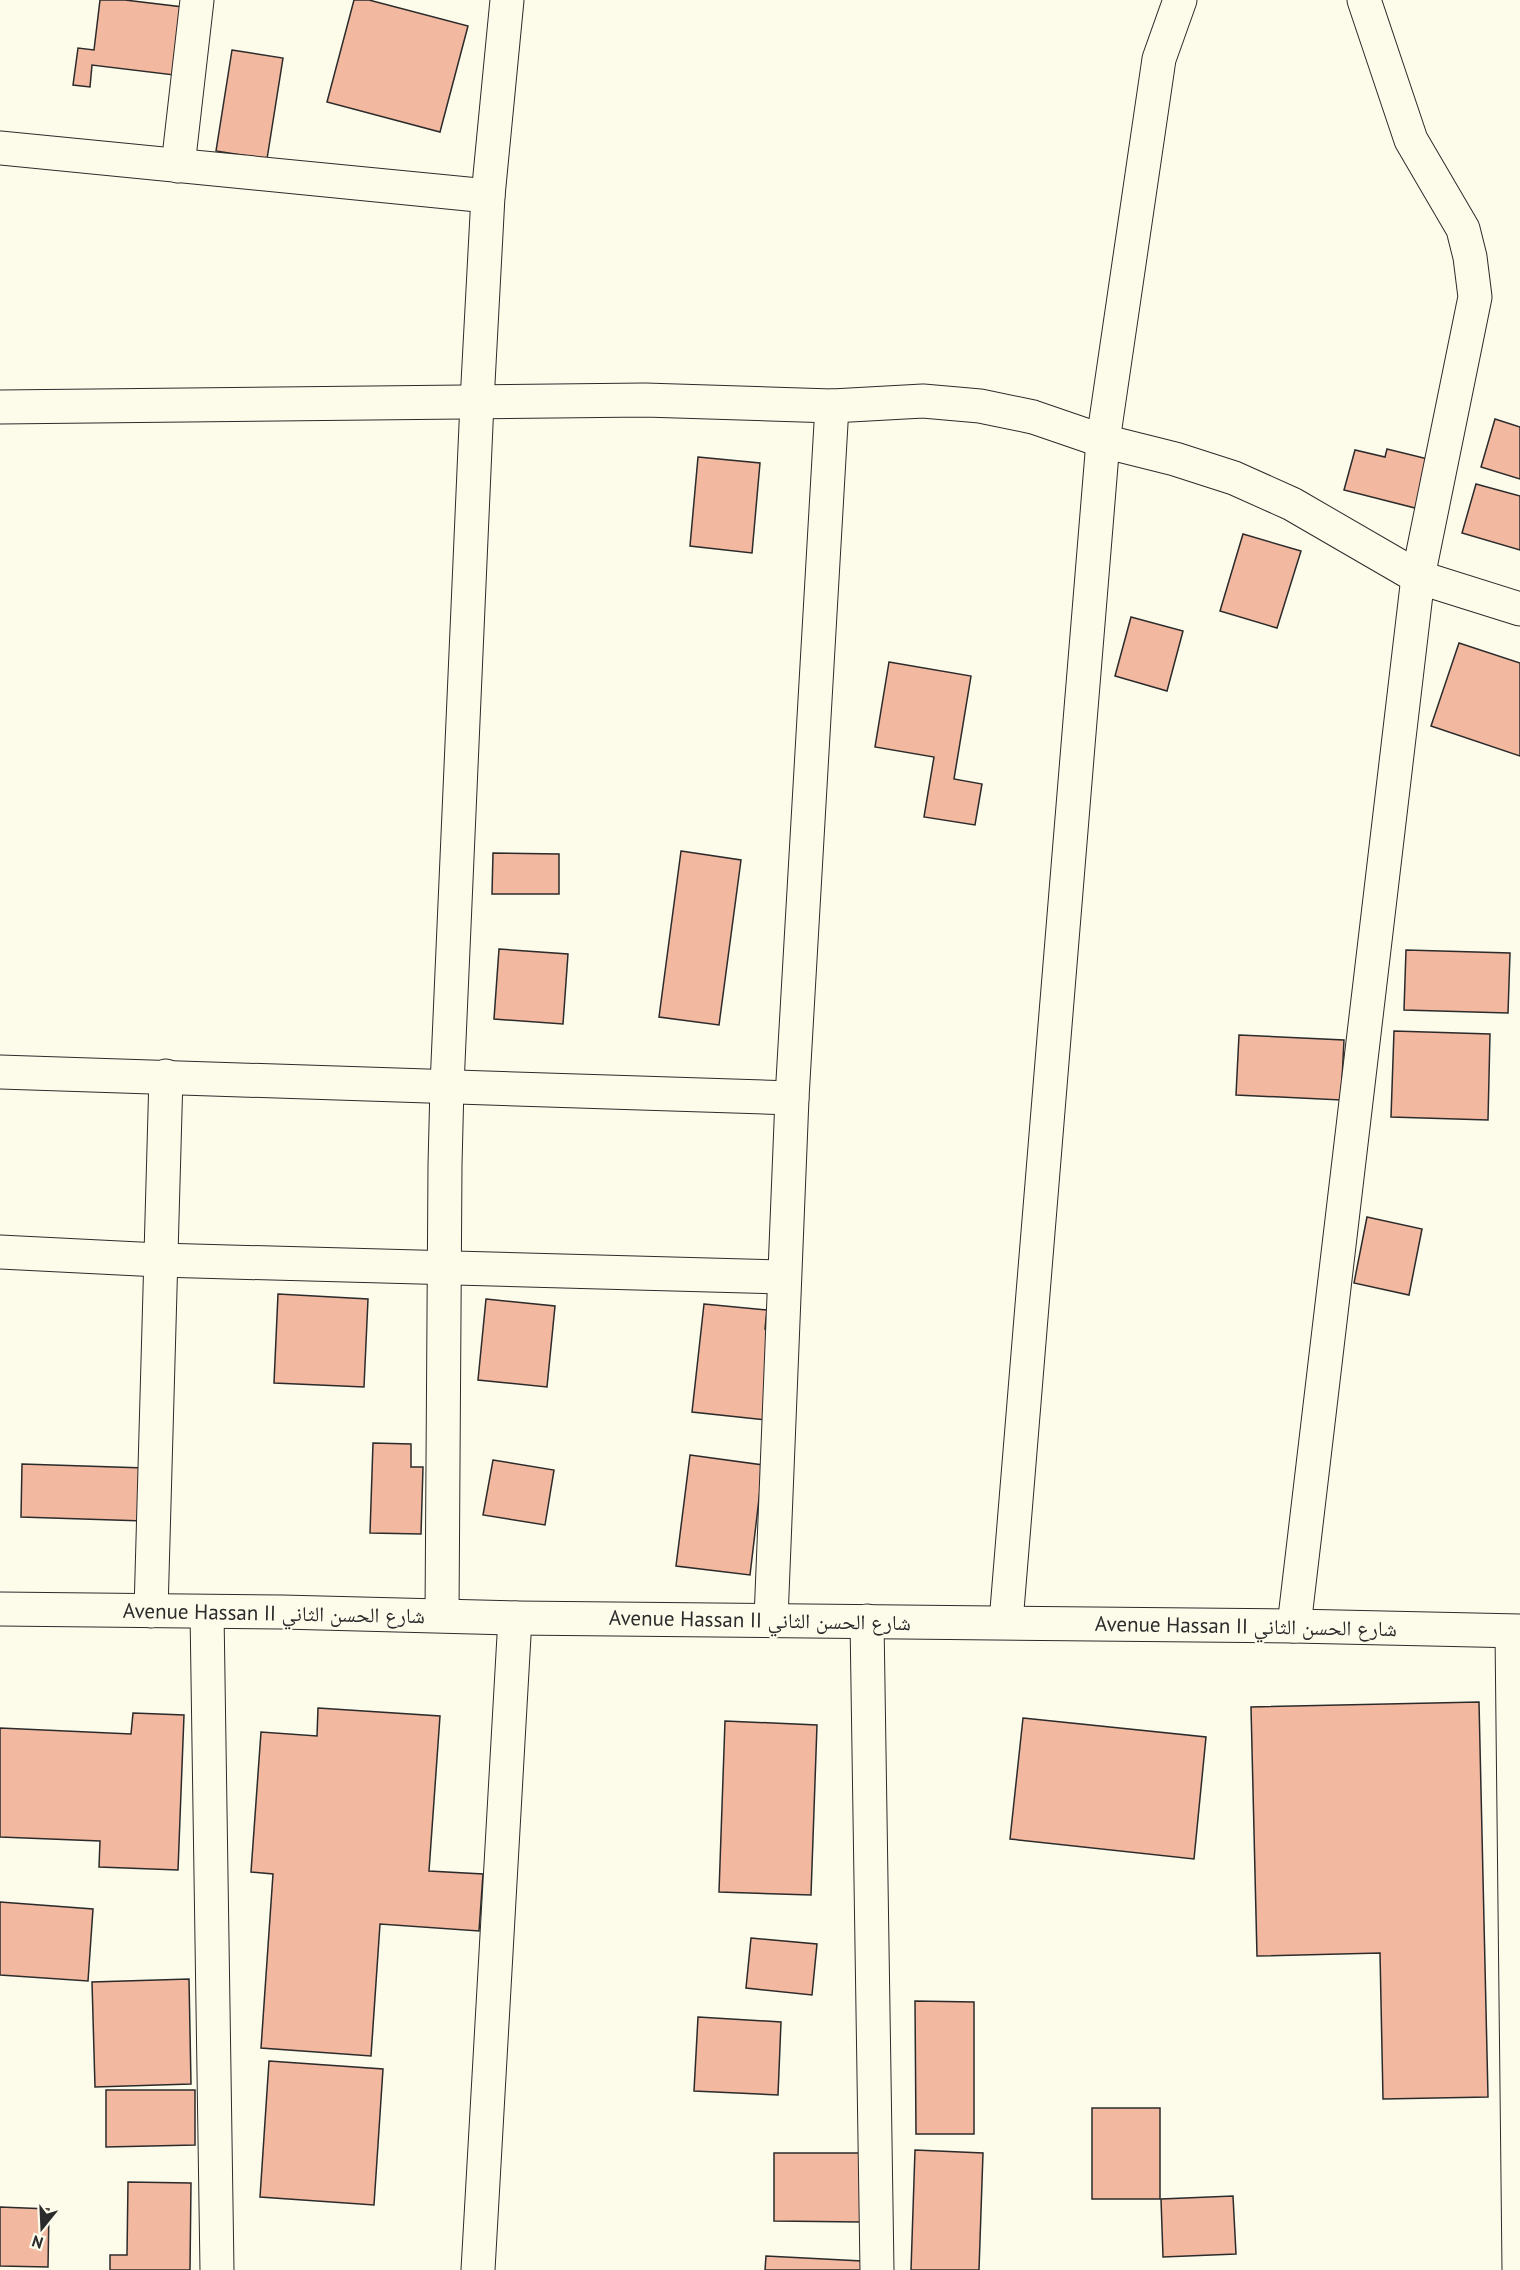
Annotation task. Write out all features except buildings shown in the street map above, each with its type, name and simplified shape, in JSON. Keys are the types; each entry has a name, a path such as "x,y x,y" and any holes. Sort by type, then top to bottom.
{"street":[{"path":"178,166 197,0"},
{"path":"442,1615 447,1086 488,196 507,0"},
{"path":"1006,1622 1103,441 1159,58 1180,0"},
{"path":"1294,1626 1418,577 1474,297 1470,256 1463,229 1411,140 1364,0"},
{"path":"0,148 488,196"},
{"path":"0,407 645,400 832,406 923,401 980,406 1033,417 1103,441 1175,459 1234,478 1292,504 1418,577 1520,609"},
{"path":"771,1619 792,1098 832,406"},
{"path":"0,1072 792,1098"},
{"path":"151,1611 159,1260 166,1076"},
{"path":"0,1252 159,1260 784,1277"},
{"name":"Avenue Hassan II شارع الحسن الثاني","path":"0,1609 1516,1631"},
{"path":"207,1612 217,2270"},
{"path":"478,2270 515,1618"},
{"path":"867,1621 877,2270"},
{"path":"1516,1631 1519,2270"}]}
